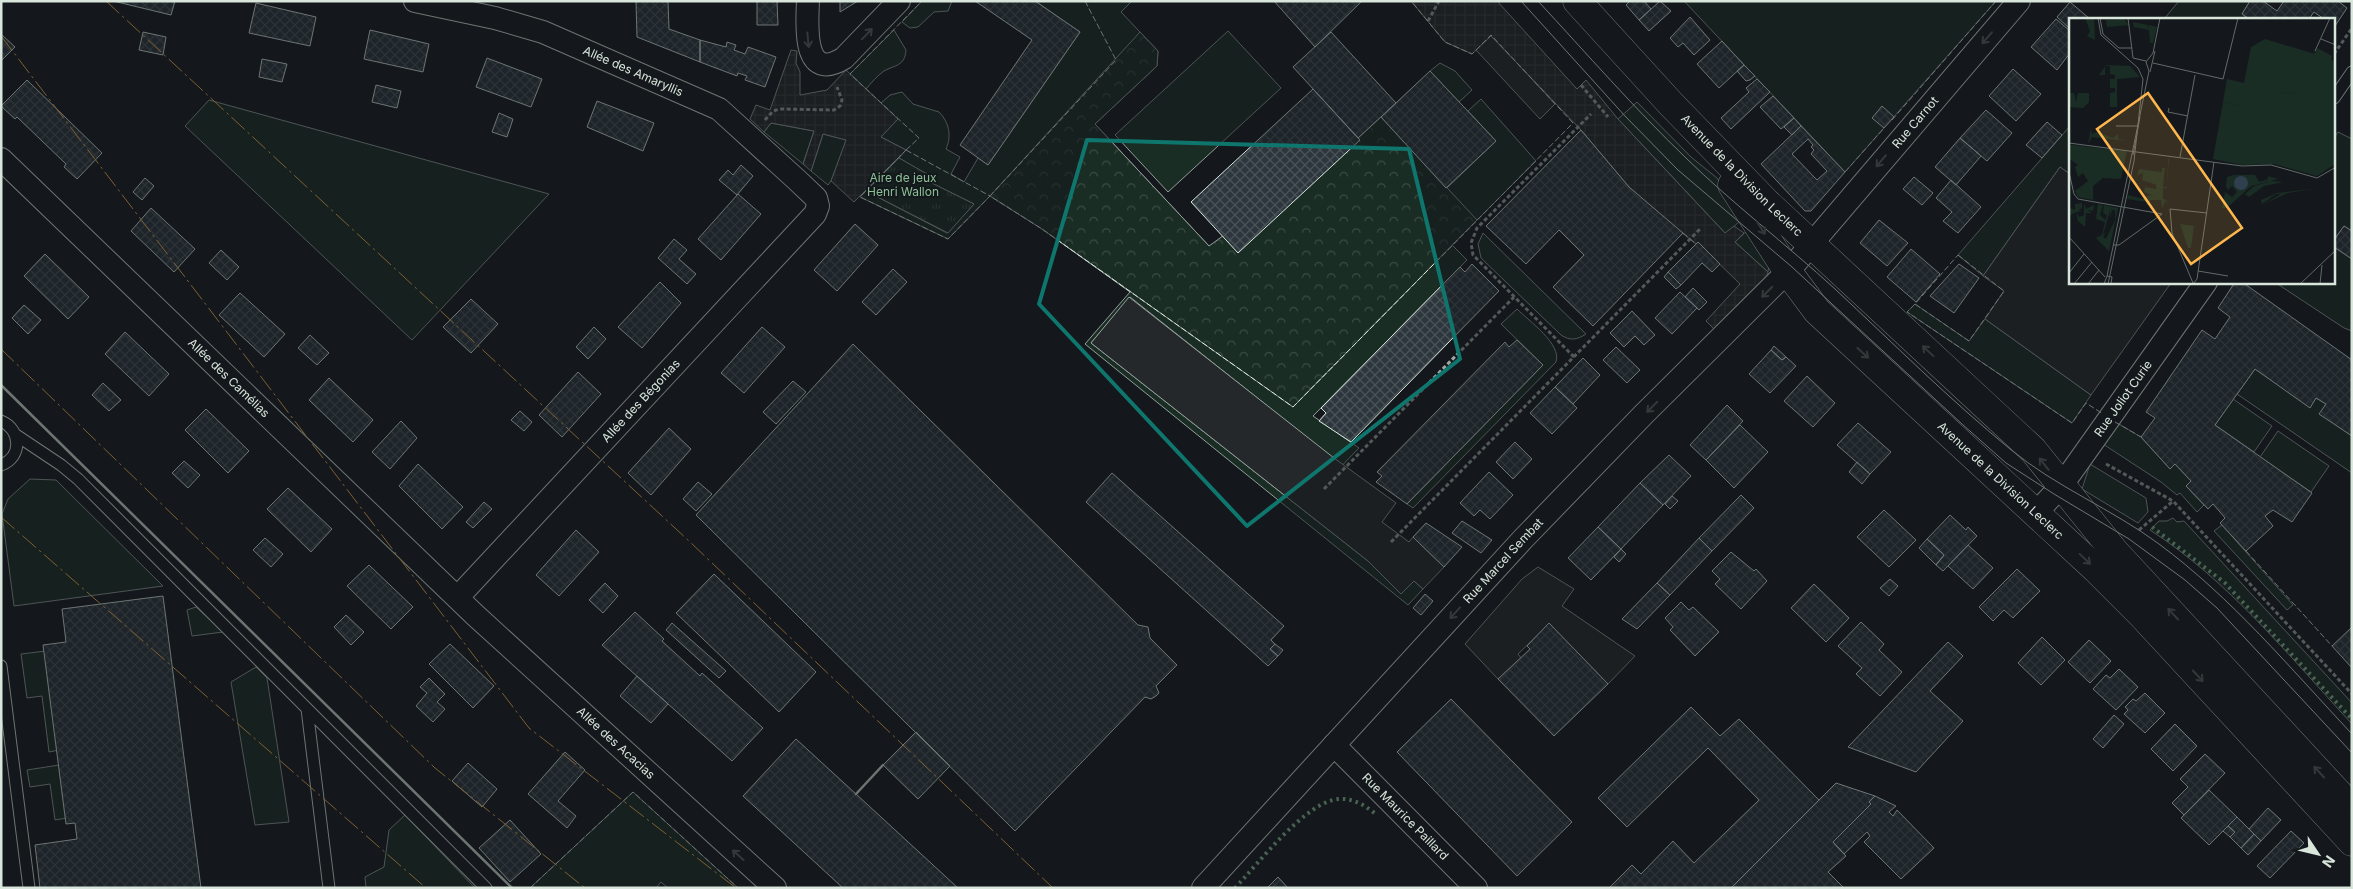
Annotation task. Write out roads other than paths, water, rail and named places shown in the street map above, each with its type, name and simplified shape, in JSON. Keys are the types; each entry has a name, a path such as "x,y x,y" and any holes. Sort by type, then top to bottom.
{"street":[{"name":"Allée des Amaryllis","path":"416,1 495,18 537,30 719,109 753,138 818,202"},
{"path":"808,1 809,50 812,56 834,73 844,58 899,1"},
{"name":"Avenue de la Division Leclerc","path":"1577,1 1671,104 1767,203 2033,450 2115,552 2352,808"},
{"name":"Rue Carnot","path":"1812,244 2019,1"},
{"name":"Avenue de la Division Leclerc","path":"1671,104 1723,171 1788,272 1817,311 2036,513 2140,613 2352,842"},
{"name":"Allée des Camélias","path":"1,159 458,597"},
{"name":"Allée des Bégonias","path":"458,597 802,228 817,210 818,202"},
{"name":"Rue Marcel Sembat","path":"1203,888 1523,539 1644,414 1788,272 1812,244"},
{"name":"Rue Joliot Curie","path":"2036,513 2061,486 2205,284"},
{"name":"Allée des Acacias","path":"458,597 774,888"},
{"name":"Rue Maurice Paillard","path":"1334,745 1476,888"}],"lane":[{"path":"2336,95 2352,72"},
{"path":"1,421 11,427 16,435 54,460 78,479 486,888"},
{"path":"1,465 9,461 15,454 16,435"},
{"path":"1,666 29,888"},
{"path":"307,708 329,888"}],"tram line":[{"path":"1521,1 1625,116 1678,170 1792,267 2006,463 2129,539 2185,580 2217,608 2352,753"},
{"path":"1538,1 1629,100 1722,192 1835,289 1921,370 2010,449 2065,487 2141,531 2186,565 2260,634 2352,734"}],"park label":[{"name":"Aire de jeux Henri Wallon","path":"903,185"}]}
